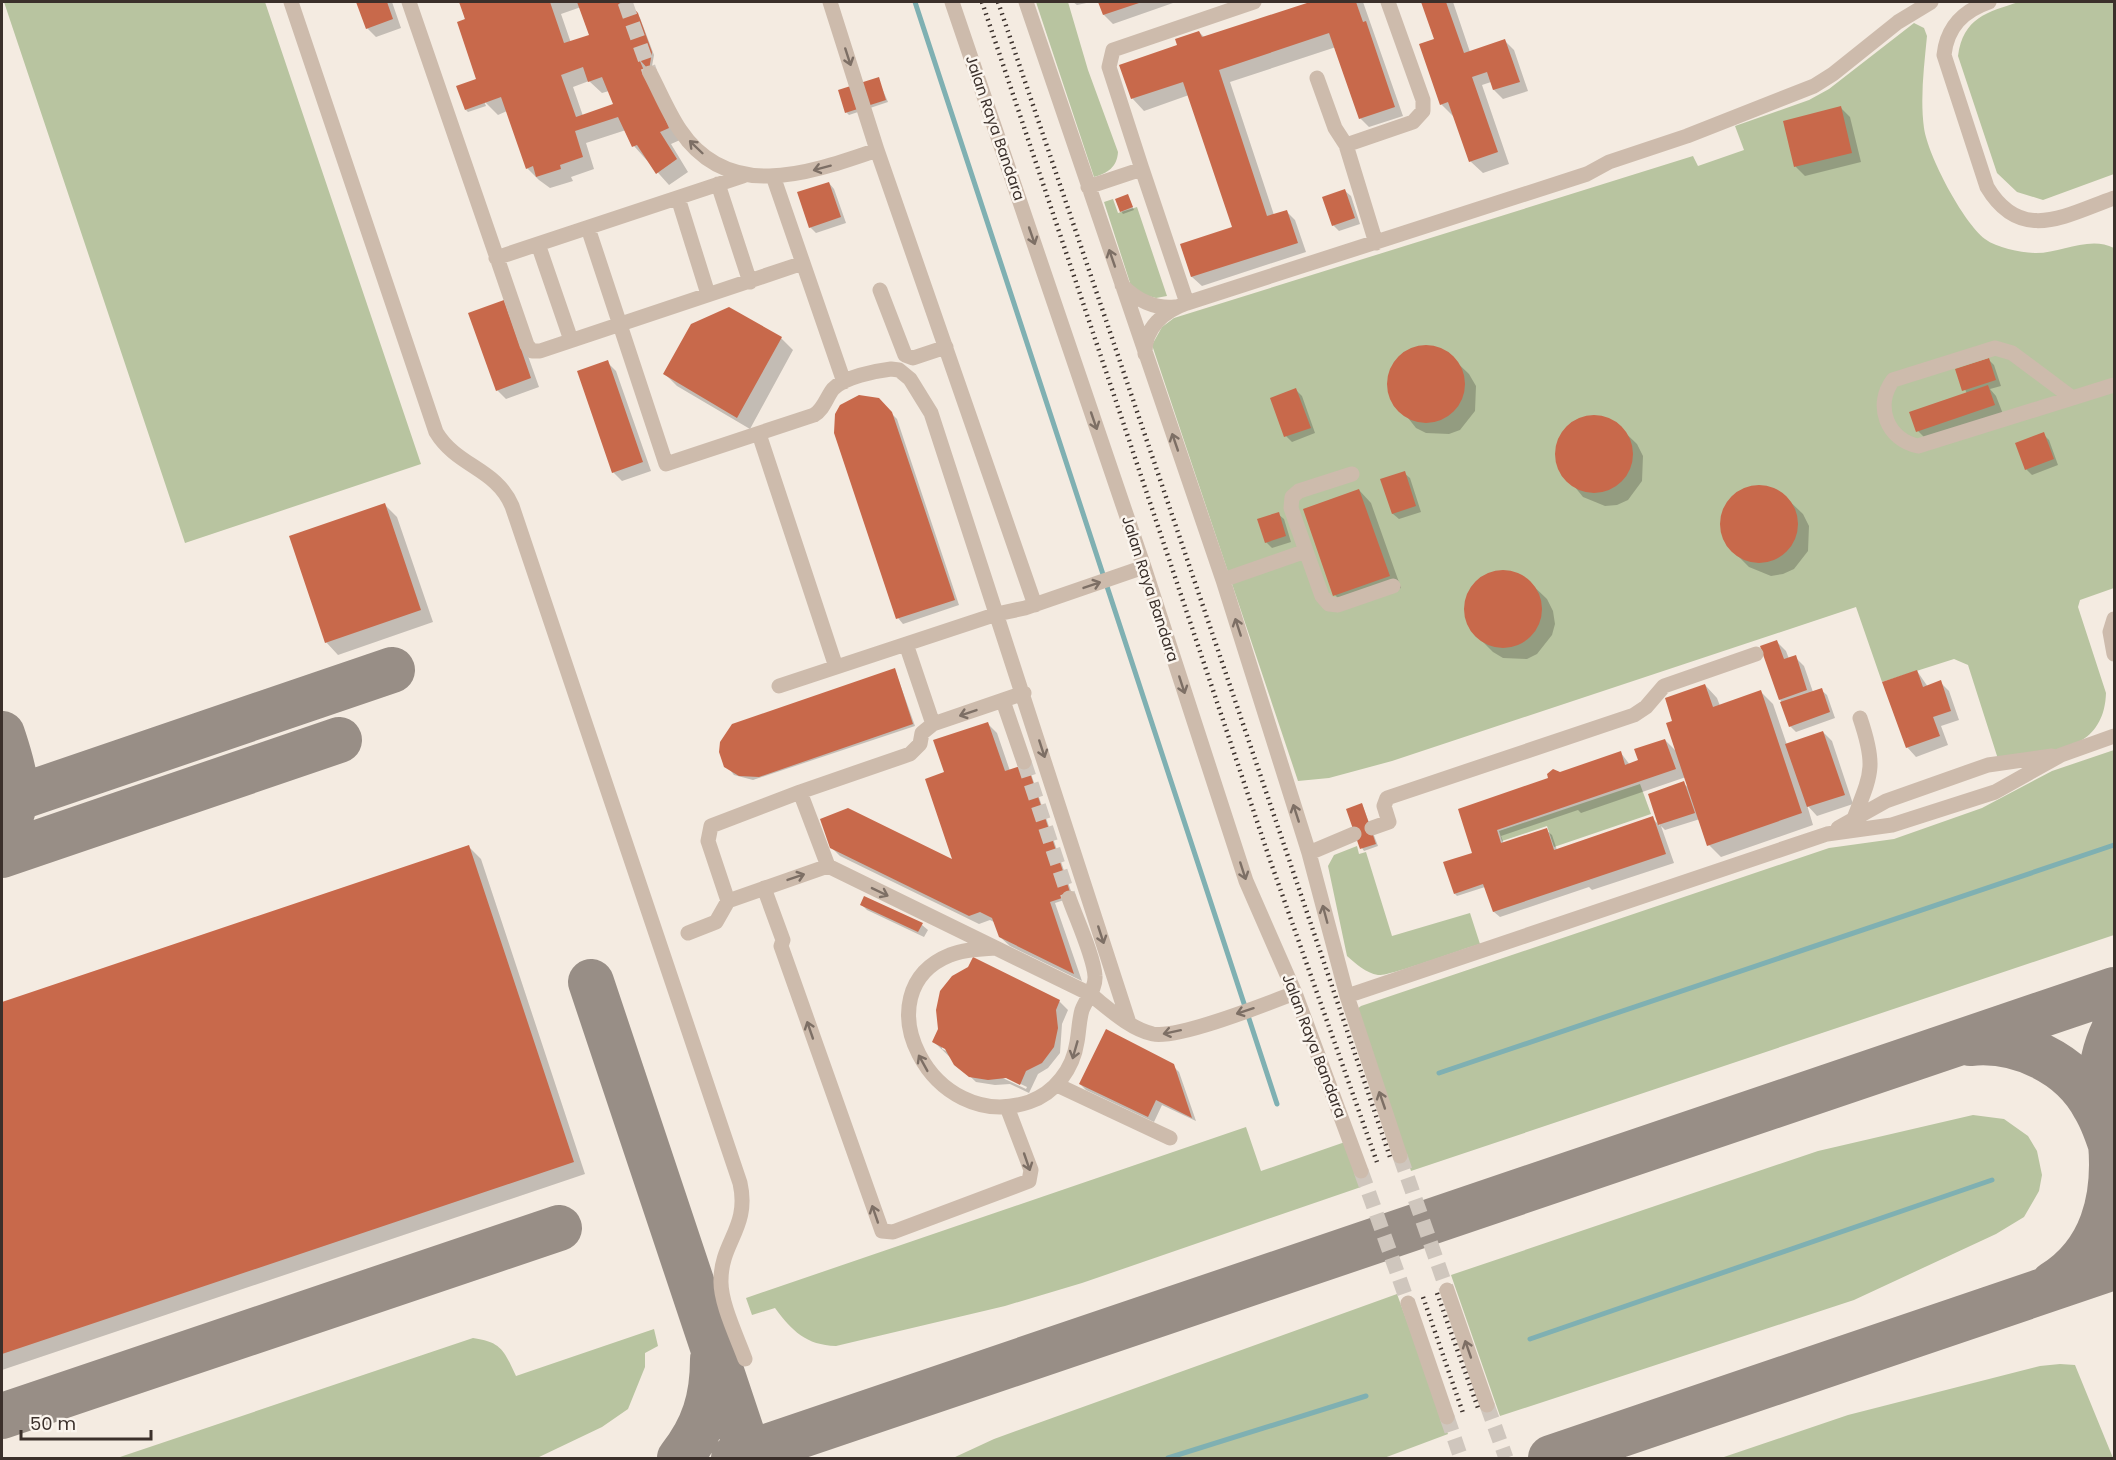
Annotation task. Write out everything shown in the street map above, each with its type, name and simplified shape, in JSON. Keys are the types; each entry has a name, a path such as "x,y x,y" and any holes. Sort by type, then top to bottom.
{"street":[{"path":"291,2 436,432 456,457 496,482 512,506 736,1171 743,1203 740,1224 723,1265 720,1282 745,1359"},
{"path":"409,2 529,348 537,352 803,263"},
{"path":"830,2 877,150 1035,605"},
{"name":"Jalan Raya Bandara","path":"952,2 1144,567 1246,881 1295,993 1361,1171"},
{"path":"1026,2 1223,580 1309,853 1347,996 1401,1156"},
{"path":"1181,305 1142,169 1109,67 1113,50 1254,2"},
{"path":"1346,145 1413,122 1423,111 1423,100 1388,2"},
{"path":"1121,284 1143,301 1160,307 1181,305 1587,174 1609,162 1793,95 1833,74 1898,22 1930,2"},
{"path":"1989,2 1966,12 1954,24 1946,39 1944,55 1988,187 1996,201 2005,212 2019,220 2035,221 2051,220 2115,198"},
{"path":"650,72 681,131 694,147 731,172 773,176 818,171 877,150"},
{"path":"1317,78 1335,128 1346,145 1376,243"},
{"path":"1088,187 1142,169"},
{"path":"496,258 746,175"},
{"path":"773,176 844,382"},
{"path":"718,184 750,282"},
{"path":"678,198 708,294"},
{"path":"588,228 666,464 819,412 832,391 844,382 891,369 899,370 910,379 931,413 1024,693 1129,1023"},
{"path":"538,244 571,340"},
{"path":"880,290 905,355 913,358 946,346"},
{"path":"1146,357 1146,340 1149,334 1161,317 1181,305"},
{"path":"2071,397 2012,353 1995,348 1893,380 1887,389 1884,408 1891,431 1898,439 1918,446 2115,385"},
{"path":"759,434 836,667"},
{"path":"1352,474 1299,491 1292,497 1291,508 1322,596 1329,604 1338,605 1393,586"},
{"path":"1223,580 1306,550"},
{"path":"779,686 997,614 1035,605 1144,567"},
{"path":"2115,619 2110,632 2115,654"},
{"path":"906,644 933,724"},
{"path":"1372,828 1389,822 1384,806 1387,798 1634,715 1646,707 1664,686 1756,654"},
{"path":"728,901 708,841 711,826 910,754 920,744 922,733 933,724 1024,693"},
{"path":"1003,701 1024,762"},
{"path":"1852,824 1872,768 1871,749 1860,718"},
{"path":"1852,824 1892,825 1995,792 2061,755 2115,736"},
{"path":"1347,996 1827,834 1852,824 1886,801 1988,765 2061,755"},
{"path":"800,792 828,866 1090,994 1129,1023 1143,1030 1161,1034 1216,1020 1295,993"},
{"path":"1309,853 1354,834"},
{"path":"688,933 719,919 728,901 828,866"},
{"path":"764,888 783,940 781,946 882,1231 893,1232 1029,1181 1030,1170 1007,1107"},
{"path":"995,948 951,954 927,968 913,991 910,1021 920,1059 938,1083 963,1099 978,1104 1007,1107 1034,1100 1057,1085 1074,1056 1083,1007 1090,994 1095,976 1070,898"},
{"path":"1057,1085 1170,1138"},
{"path":"1448,1290 1487,1405"},
{"path":"1408,1303 1447,1417"}],"green space":[{"path":"4,2 265,2 421,464 185,543"},
{"path":"1036,2 1068,2 1088,70 1118,152 1114,165 1094,177"},
{"path":"2019,2 2114,2 2114,174 2043,200 2017,192 1997,173 1958,56 1965,33 1978,18"},
{"path":"1914,23 1924,28 1927,36 1922,105 1927,140 1948,188 1976,230 1996,245 2034,253 2095,243 2114,248 2114,588 2080,600 2078,607 2106,693 2103,713 2095,728 2084,739 2069,747 2053,752 1998,759 1968,665 1954,659 1882,682 1856,607 1392,761 1329,778 1298,781 1152,345 1162,327 1174,318 1693,156 1698,166 1744,150 1735,126 1809,100 1829,89"},
{"path":"1113,199 1118,213 1137,207 1167,296 1156,298 1133,292 1104,202"},
{"path":"2114,750 2114,935 1411,1171 1358,1017 1357,1009 1361,1006 1829,848 1894,839 1982,808 2052,771"},
{"path":"1640,784 1651,814 1554,847 1547,826 1502,841 1499,831"},
{"path":"1357,846 1359,854 1366,852 1392,936 1470,913 1480,944 1385,974 1374,974 1358,965 1347,956 1328,866 1334,855"},
{"path":"1973,1115 2004,1119 2028,1136 2037,1151 2042,1175 2039,1191 2024,1217 1996,1234 1854,1300 1500,1416 1451,1275 1818,1151"},
{"path":"1246,1127 1261,1171 1345,1142 1361,1187 1082,1283 1005,1306 836,1346 808,1340 787,1324 775,1308 752,1315 746,1298"},
{"path":"1397,1294 1448,1434 1384,1458 953,1458 994,1439"},
{"path":"654,1329 658,1346 645,1353 645,1367 628,1409 602,1427 537,1458 117,1458 473,1338 490,1342 501,1349 516,1376"},
{"path":"2075,1365 2113,1458 1721,1458 1848,1415 2040,1366"}],"building":[{"path":"356,2 387,2 393,19 366,29"},
{"path":"459,2 550,2 564,43 589,35 577,2 619,2 624,18 628,2 638,13 652,52 649,70 639,59 669,128 660,132 677,159 656,174 637,145 632,147 618,117 575,131 583,157 560,165 561,169 536,177 533,166 526,169 501,97 465,110 456,86 476,79 457,22 465,19","holes":["583,67 588,82 602,77 613,104 576,117 561,75"]},
{"path":"1098,2 1142,2 1103,15"},
{"path":"1310,2 1356,2 1363,22 1366,21 1395,107 1359,119 1329,33 1219,70 1267,216 1287,210 1298,243 1191,277 1180,244 1232,227 1183,82 1131,99 1119,65 1177,45 1175,39 1199,31 1202,37"},
{"path":"1421,2 1446,2 1464,53 1505,39 1520,82 1493,90 1487,72 1472,77 1498,152 1469,162 1448,102 1440,105 1419,44 1434,39"},
{"path":"879,77 886,100 845,113 838,90"},
{"path":"1841,106 1852,153 1794,167 1783,121"},
{"path":"829,182 841,217 809,228 797,192"},
{"path":"1345,189 1355,218 1332,226 1322,197"},
{"path":"1128,194 1133,207 1120,212 1115,199"},
{"path":"504,300 531,378 496,391 468,313"},
{"path":"729,307 782,337 737,418 663,374 691,324"},
{"path":"1418,345 1434,345 1448,351 1459,362 1465,376 1465,392 1459,406 1448,417 1434,423 1418,423 1404,417 1393,406 1387,392 1387,376 1393,362 1404,351"},
{"path":"1989,358 1996,380 1962,391 1955,369"},
{"path":"608,360 643,462 612,473 577,371"},
{"path":"1988,385 1995,405 1916,432 1909,412"},
{"path":"1296,388 1311,428 1284,437 1270,398"},
{"path":"859,395 879,398 892,412 955,600 896,619 834,433 835,414 840,405"},
{"path":"1586,415 1602,415 1616,421 1627,432 1633,446 1633,462 1627,476 1616,487 1602,493 1586,493 1572,487 1561,476 1555,462 1555,446 1561,432 1572,421"},
{"path":"2044,432 2054,459 2025,470 2015,443"},
{"path":"1405,471 1416,506 1392,514 1380,479"},
{"path":"1751,485 1767,485 1781,491 1792,502 1798,516 1798,532 1792,546 1781,557 1767,563 1751,563 1737,557 1726,546 1720,532 1720,516 1726,502 1737,491"},
{"path":"1359,489 1390,576 1333,596 1303,509"},
{"path":"385,503 421,610 325,643 289,536"},
{"path":"1279,512 1286,536 1265,543 1257,519"},
{"path":"1495,570 1511,570 1525,576 1536,587 1542,601 1542,617 1536,631 1525,642 1511,648 1495,648 1481,642 1470,631 1464,617 1464,601 1470,587 1481,576"},
{"path":"1777,640 1784,659 1796,655 1807,690 1779,700 1760,646"},
{"path":"895,668 913,724 759,777 739,776 724,767 719,752 720,742 732,724"},
{"path":"1917,670 1923,687 1941,680 1951,711 1933,717 1940,736 1906,748 1882,682"},
{"path":"1705,684 1713,707 1761,690 1802,813 1707,846 1666,723 1672,721 1665,698"},
{"path":"1822,688 1830,712 1789,727 1780,702"},
{"path":"988,722 1005,771 1027,764 1071,895 1050,902 1074,974 999,937 992,918 980,912 969,916 830,848 820,819 848,808 952,859 925,779 944,772 933,740"},
{"path":"1823,731 1845,795 1807,807 1785,744"},
{"path":"1665,739 1676,769 1497,830 1501,843 1547,828 1554,850 1653,816 1666,854 1493,912 1483,884 1454,894 1443,862 1472,853 1458,809 1548,778 1547,774 1553,769 1560,772 1621,751 1625,765 1638,760 1634,749"},
{"path":"1684,781 1695,813 1658,825 1648,794"},
{"path":"1362,803 1376,844 1360,849 1346,809"},
{"path":"469,845 574,1162 2,1354 2,1002"},
{"path":"864,896 923,923 918,932 860,905"},
{"path":"973,957 1060,1000 1056,1010 1058,1028 1054,1047 1042,1063 1026,1071 1020,1085 1006,1078 988,1080 969,1077 954,1065 945,1049 932,1042 938,1029 936,1010 940,991 952,976 968,967"},
{"path":"1106,1029 1174,1064 1192,1118 1156,1100 1148,1117 1079,1084"}],"waterway":[{"path":"915,2 1277,1104"},
{"path":"1439,1073 2114,845"},
{"path":"1530,1339 1992,1180"},
{"path":"1168,1458 1366,1396"}],"taxiway":[{"path":"2,803 392,670"},
{"path":"2,734 13,770 15,792 14,804 6,828"},
{"path":"2,855 339,740"},
{"path":"591,982 750,1458"},
{"path":"734,1458 2114,990"},
{"path":"2105,1126 2101,1101 2101,1077 2105,1053 2114,1030"},
{"path":"1970,1043 2007,1045 2025,1049 2058,1066 2085,1091 2104,1124 2114,1154"},
{"path":"2053,1284 2084,1257 2103,1222 2111,1184 2111,1143"},
{"path":"2,1416 559,1228"},
{"path":"1551,1458 2114,1267"},
{"path":"680,1458 706,1412 713,1373 713,1359"}],"tunnel":[{"path":"625,2 650,73"},
{"path":"1024,762 1069,898"},
{"path":"1400,1156 1447,1290"},
{"path":"1361,1171 1408,1303"},
{"path":"1487,1405 1506,1458"},
{"path":"1447,1417 1461,1458"}],"railway":[{"path":"982,2 1271,863 1378,1165"},
{"path":"998,2 1391,1160"},
{"path":"1437,1293 1478,1408"},
{"path":"1423,1297 1463,1413"}]}
